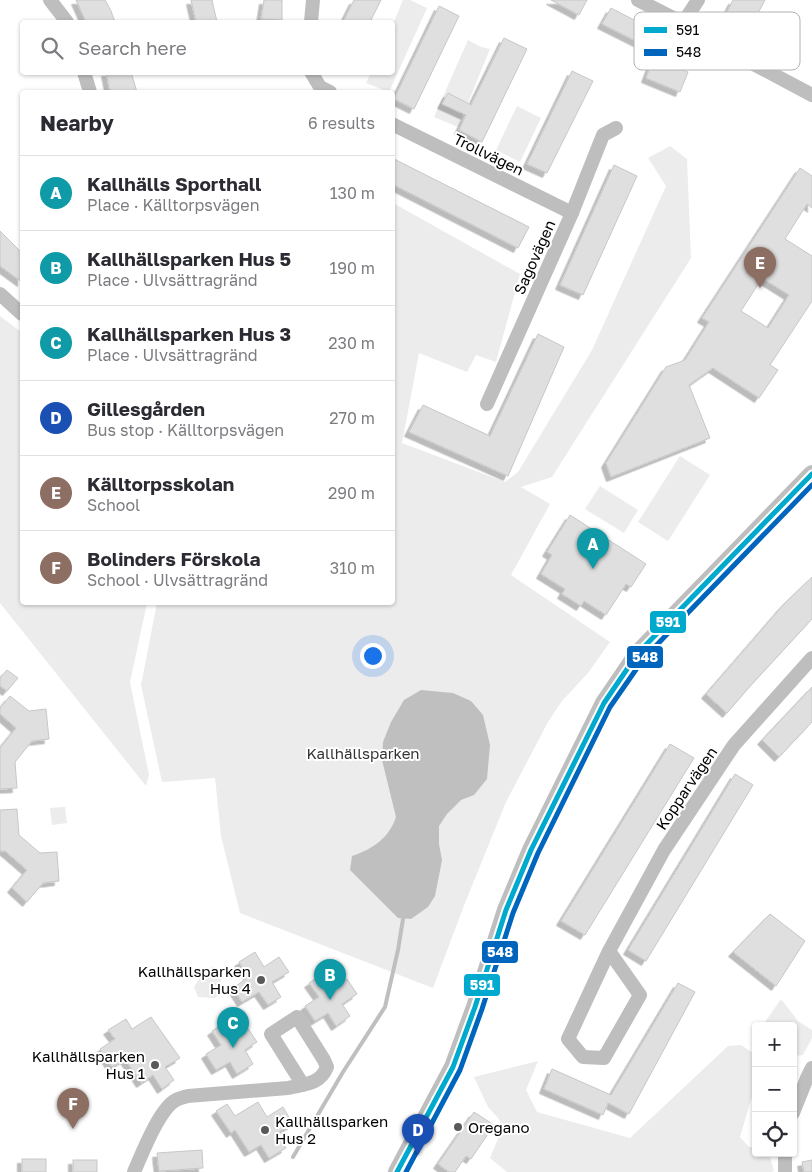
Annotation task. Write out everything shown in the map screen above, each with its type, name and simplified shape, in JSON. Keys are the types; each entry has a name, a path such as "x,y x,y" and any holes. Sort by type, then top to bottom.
{"street":[{"path":"50,0 65,20"},
{"path":"311,20 313,0"},
{"path":"638,0 661,12"},
{"path":"690,12 698,0"},
{"path":"764,70 812,95"},
{"path":"85,75 89,90"},
{"path":"312,76 321,88 326,90"},
{"name":"Trollvägen","path":"395,125 572,213"},
{"name":"Sagovägen","path":"487,404 572,213 603,135 616,128"},
{"path":"0,294 20,312"},
{"path":"397,1172 453,1067 475,1007 506,910 531,850 604,703 622,674 644,646 812,474"},
{"name":"Kopparvägen","path":"609,951 640,995 604,1058 583,1057 568,1039 609,951 664,850 734,745 812,658"},
{"path":"134,1172 160,1117 168,1106 176,1100 188,1096 288,1088 302,1085 316,1081 324,1075 327,1067 324,1060 297,1017 271,1034 302,1085"},
{"path":"793,1112 812,1068"},
{"path":"785,1157 785,1172"}],"green space":[{"path":"403,0 410,0 427,8 390,90 384,90 366,83 370,75 395,75 395,20"},
{"path":"468,40 481,47 490,49 458,127 434,117"},
{"path":"517,106 541,118 520,162 496,150"},
{"name":"Kallhällsparken","path":"670,146 687,159 691,258 552,477 521,487 550,504 511,575 610,642 588,673 562,701 548,722 506,802 433,988 240,913 221,836 215,778 162,782 141,685 157,605 395,605 395,204 520,274 496,362 476,355 467,372 419,353 402,443 505,482 518,472 592,350 666,186 648,158"},
{"path":"0,316 20,331 20,605 147,605 130,682 149,775 146,786 0,603"},
{"path":"680,456 710,475 668,541 638,522"},
{"path":"600,486 638,510 624,533 585,509"},
{"path":"65,807 67,823 52,825 50,808"},
{"path":"213,966 223,978 220,981 225,988 215,998 198,997 194,987 201,976"},
{"path":"781,999 798,1021 812,1030 812,1038 803,1055 797,1056 797,1022 765,1022"},
{"path":"741,1045 752,1052 752,1096 740,1137 749,1147 752,1147 752,1157 770,1157 774,1171 507,1172 490,1158 502,1129 499,1119 488,1107 474,1077 538,1061 526,1090 537,1112 630,1138 728,1046"}],"shaded area":[{"path":"421,690 453,693 471,701 483,715 490,745 487,779 474,795 461,800 447,814 439,826 439,844 442,860 435,896 428,907 411,919 398,918 350,870 352,856 367,850 385,837 396,817 382,760 383,742 391,722 404,700"}],"building":[{"path":"76,0 105,0 114,20 85,20"},
{"path":"191,0 212,0 217,20 196,20"},
{"path":"264,0 282,0 282,20 261,19"},
{"path":"354,0 381,0 371,20 344,20"},
{"path":"551,0 587,0 579,15"},
{"path":"733,0 765,0 759,12 727,12"},
{"path":"439,6 459,16 414,109 395,100"},
{"path":"611,8 634,20 634,40 602,24"},
{"path":"504,38 527,49 482,142 459,130 466,115 442,104 448,93 471,105"},
{"path":"649,70 683,70 688,72 680,92 646,78"},
{"path":"572,71 593,81 547,173 527,164"},
{"path":"107,75 132,75 136,90 110,90"},
{"path":"395,160 529,227 518,248 395,186"},
{"path":"614,165 637,176 583,295 560,285"},
{"path":"800,168 812,176 812,208 807,204 785,239 812,256 812,301 770,365 778,370 759,398 713,368 689,385 710,438 611,477 606,463 666,367 685,360 709,322 702,318","holes":["762,278 789,295 768,328 741,311"]},
{"path":"0,231 20,251 20,281 0,266"},
{"path":"538,334 564,347 508,476 409,432 423,405 490,436"},
{"path":"570,515 646,564 631,587 626,584 606,615 584,601 581,606 562,594 565,589 541,574 552,555 547,552"},
{"path":"812,577 812,619 727,713 706,694 784,604"},
{"path":"7,670 18,678 7,691 0,686 0,678"},
{"path":"812,687 812,722 779,757 762,740"},
{"path":"10,696 29,711 46,709 49,739 32,741 15,762 17,788 0,789 0,748 16,728 0,714 0,708"},
{"path":"670,744 694,758 585,935 561,921"},
{"path":"735,774 753,785 646,961 628,950"},
{"path":"17,809 19,835 40,853 57,852 59,881 43,883 27,902 12,888 27,870 5,851 0,851 0,810"},
{"path":"770,914 805,941 776,986 733,952"},
{"name":"Kallhällsparken Hus 4","path":"255,952 264,967 279,957 289,972 272,982 281,997 268,1005 259,992 242,1002 233,988 249,977 239,962"},
{"path":"324,973 333,988 347,979 357,994 342,1004 350,1016 336,1026 328,1013 315,1021 305,1006 319,997 309,983"},
{"path":"678,983 695,992 629,1114 608,1103 603,1115 544,1089 552,1069 611,1095"},
{"path":"151,1017 180,1058 165,1067 174,1080 162,1089 153,1075 141,1083 125,1059 112,1067 100,1049 115,1039 108,1030 126,1019 132,1029"},
{"path":"227,1021 236,1035 247,1027 257,1042 245,1050 253,1064 237,1074 230,1062 216,1070 206,1054 221,1045 212,1031"},
{"name":"Kallhällsparken Hus 2","path":"258,1102 267,1117 283,1107 293,1124 277,1133 286,1148 269,1158 261,1145 249,1152 235,1130 231,1133 216,1111 227,1104 235,1116"},
{"path":"474,1112 494,1125 471,1159 466,1156 455,1172 449,1172 438,1164"},
{"path":"202,1150 203,1168 159,1171 157,1153"},
{"path":"22,1159 46,1159 46,1172 22,1172"},
{"path":"73,1160 97,1160 97,1172 73,1172"},
{"path":"812,1160 812,1172 804,1172 802,1162"}],"waterway":[{"path":"293,1157 343,1072 385,1007 403,919"}],"transit line":[{"name":"591","path":"397,1172 453,1067 475,1007 506,910 531,850 604,703 638,653 812,474"},
{"name":"548","path":"406,1172 460,1070 513,913 538,853 610,707 644,658 812,485"}],"place":[{"name":"Källtorpsskolan","path":"760,288"},
{"name":"Kallhälls Sporthall","path":"593,569"},
{"name":"Kallhällsparken Hus 4","path":"261,980"},
{"name":"Kallhällsparken Hus 5","path":"330,1000"},
{"name":"Kallhällsparken Hus 3","path":"233,1048"},
{"name":"Kallhällsparken Hus 1","path":"155,1065"},
{"name":"Oregano","path":"458,1127"},
{"name":"Bolinders Förskola","path":"73,1129"},
{"name":"Kallhällsparken Hus 2","path":"265,1130"},
{"name":"Gillesgården","path":"418,1155"}]}
